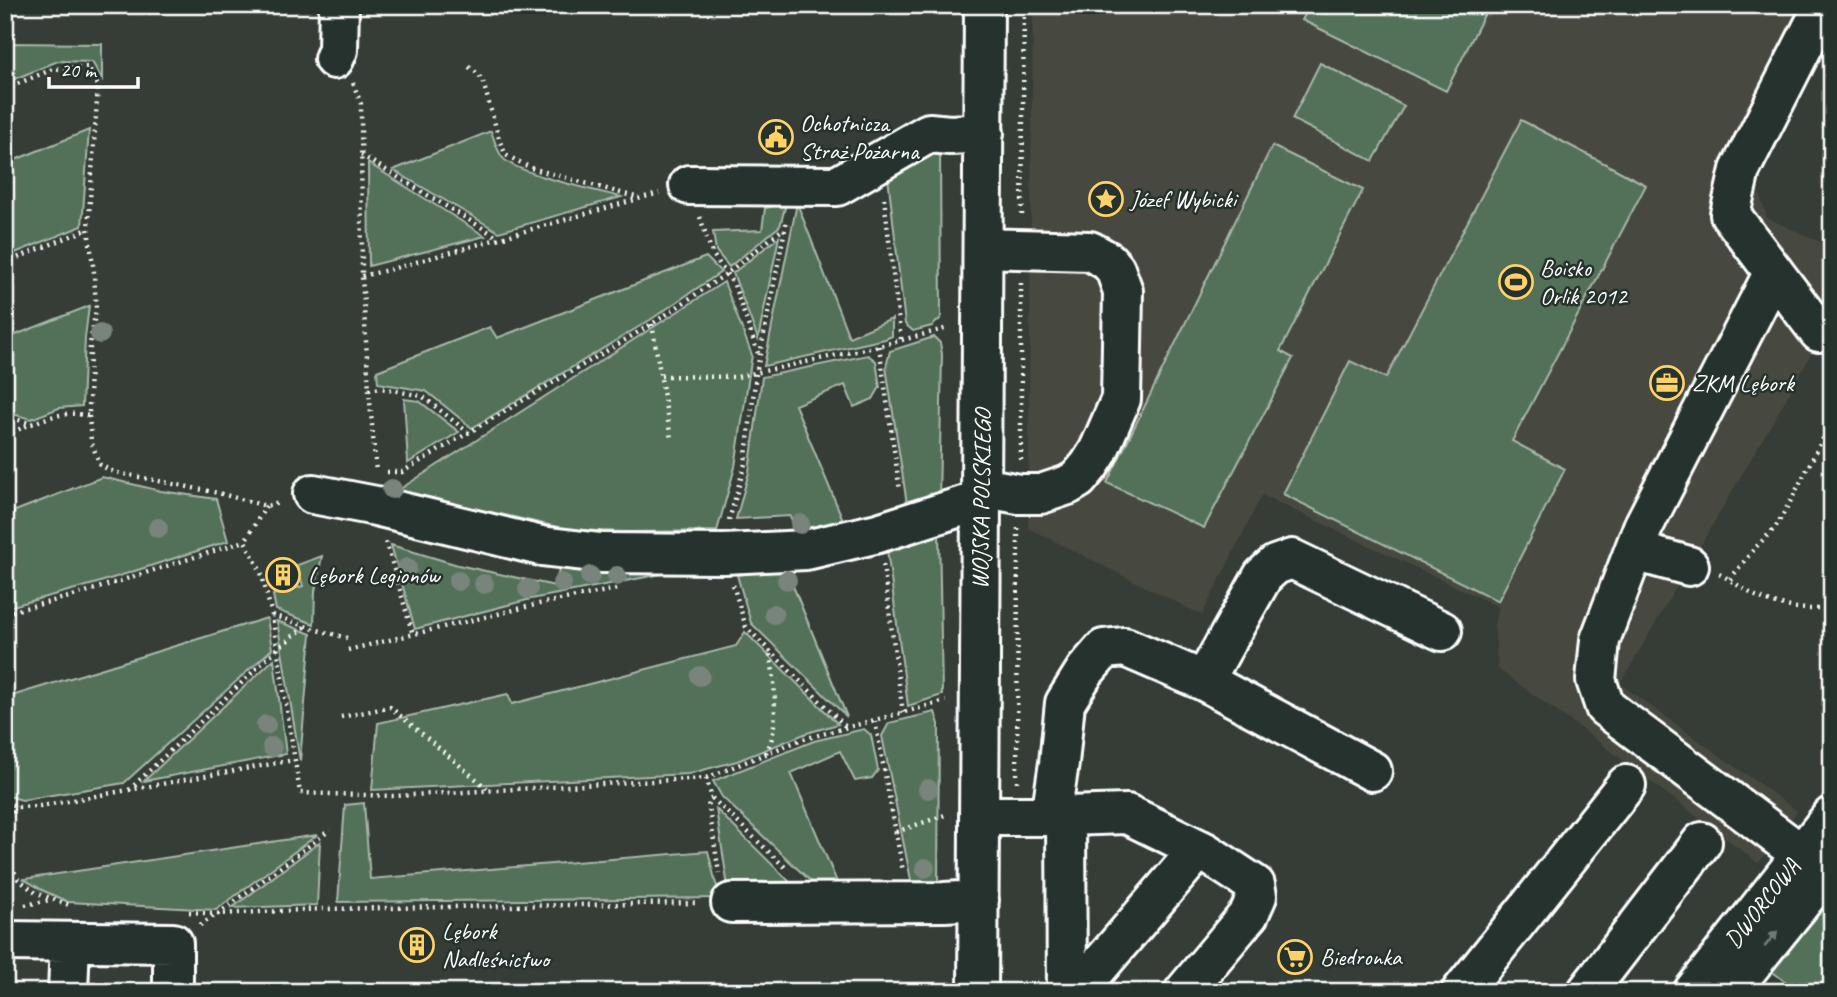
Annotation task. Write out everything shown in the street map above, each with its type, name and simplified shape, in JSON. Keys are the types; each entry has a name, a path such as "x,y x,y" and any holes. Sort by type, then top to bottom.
{"street":[{"path":"339,5 338,50 342,66"},
{"name":"WOJSKA POLSKIEGO","path":"978,992 979,900 962,816 981,495 984,5"},
{"path":"1819,332 1730,214 1740,170 1824,5"},
{"path":"689,185 837,186 929,133 984,133"},
{"path":"313,494 376,489 541,546 601,553 724,554 806,551 891,529 966,505 981,495 1041,494 1068,485 1078,479 1098,452 1121,399 1123,291 1115,269 1108,261 1090,251 983,248"},
{"path":"1774,272 1643,527 1600,640 1595,680 1605,707 1816,859"},
{"path":"1634,551 1689,566"},
{"path":"1204,681 1263,576 1275,565 1292,558 1443,631"},
{"path":"1067,992 1044,816 1059,763 1065,703 1084,671 1104,649 1125,647 1204,681 1372,771"},
{"path":"1461,992 1626,785"},
{"path":"962,816 1127,814 1199,849 1255,885 1257,896 1249,914 1184,992"},
{"name":"DWORCOWA","path":"1715,986 1816,859 1832,816"},
{"path":"1587,992 1702,842"},
{"path":"1077,992 1199,849"},
{"path":"731,903 979,900"},
{"path":"68,992 74,924"},
{"path":"5,941 74,924 177,927 173,992"}],"path":[{"path":"1024,5 1019,494 1044,816"},
{"path":"342,66 361,104 362,275 376,489 413,635"},
{"path":"5,89 53,69 88,67 98,86 88,229 96,309 90,344 89,416 91,441 100,465 114,472 218,492 266,506 245,541 73,596 5,613"},
{"path":"469,67 483,82 506,155 531,168 640,198"},
{"path":"361,155 500,239"},
{"path":"876,164 883,179 901,340"},
{"path":"362,275 689,185 712,253 733,285 760,357"},
{"path":"796,187 784,229 756,374 745,464 722,546 746,627 846,727"},
{"path":"5,263 88,229"},
{"path":"376,489 652,324 726,274 784,229"},
{"path":"652,324 671,439"},
{"path":"661,376 737,377 756,374 948,328"},
{"path":"879,346 903,713"},
{"path":"369,390 381,388 422,396 469,433"},
{"path":"5,435 62,413 89,416"},
{"path":"5,416 34,424"},
{"path":"1730,579 1775,528 1832,421"},
{"path":"245,541 261,572 272,615 300,793 395,796 706,778 800,740 947,701"},
{"path":"1689,566 1730,579 1768,603 1804,608 1832,607"},
{"path":"348,650 539,604 620,589"},
{"path":"272,615 347,638"},
{"path":"128,790 277,649 306,626"},
{"path":"766,754 773,735 774,684 772,662 767,648"},
{"path":"341,717 390,707 489,790"},
{"path":"875,721 896,832 962,816"},
{"path":"5,802 19,807 40,806 294,760"},
{"path":"706,778 712,797 822,903"},
{"path":"177,927 218,914 324,909 731,903 722,885 715,852 708,802 712,797"},
{"path":"5,845 6,818 19,807"},
{"path":"177,927 218,914 330,830"},
{"path":"5,853 18,879 36,893 65,905 74,924"}],"shaded area":[{"path":"1033,5 1804,5 1754,175 1767,218 1832,247 1832,307 1804,368 1620,684 1797,811 1758,863 1498,669 1494,624 1499,607 1262,495 1202,615 1028,528"}],"green space":[{"path":"1310,5 1470,5 1485,13 1446,91 1302,20"},
{"path":"5,43 102,44 102,79 92,62 58,61 5,83"},
{"path":"1320,63 1404,106 1373,161 1292,119"},
{"path":"1521,120 1646,185 1512,441 1565,469 1498,601 1283,494 1350,361 1386,378"},
{"path":"89,130 82,226 5,257 5,164"},
{"path":"491,131 500,154 509,163 538,175 621,197 499,232 393,170"},
{"path":"1272,146 1363,190 1280,351 1293,358 1204,528 1107,483"},
{"path":"940,147 941,318 932,326 913,331 905,324 888,177"},
{"path":"368,163 485,236 369,266"},
{"path":"797,203 849,337 892,319 892,336 764,366"},
{"path":"786,204 780,226 729,267 716,251 713,232 762,230 765,208"},
{"path":"779,237 758,339 733,273"},
{"path":"706,257 721,272 650,320 472,428 426,391 378,383 377,371 490,327 497,338"},
{"path":"724,282 752,355 735,467 717,531 571,530 397,491"},
{"path":"89,306 82,406 59,408 31,419 5,412 5,339"},
{"path":"934,337 940,343 942,354 939,502 907,504 886,367 890,351"},
{"path":"868,355 876,361 880,387 873,399 854,407 845,385 795,405 846,527 802,542 790,516 736,519 749,472 762,377"},
{"path":"404,399 419,401 459,432 408,463"},
{"path":"102,477 161,491 216,499 228,541 94,584 5,608 5,515"},
{"path":"939,528 942,695 908,706 886,542"},
{"path":"391,545 458,565 555,586 560,566 683,570 531,599 415,629"},
{"path":"322,556 315,591 314,624 276,610 273,595 303,586 297,565"},
{"path":"786,569 847,717 751,623 737,575"},
{"path":"267,618 272,649 124,783 22,800 5,795 5,698"},
{"path":"277,621 311,634 300,761"},
{"path":"745,632 838,724 807,733 737,761 688,774 372,790 378,723 508,694 512,704 736,646"},
{"path":"274,659 286,754 144,781"},
{"path":"935,712 939,724 938,889 913,890 882,736 889,723"},
{"path":"864,729 871,735 878,770 872,778 855,781 840,751 791,773 842,894 823,893 722,797 713,781 814,741"},
{"path":"364,803 370,879 708,851 716,884 724,898 338,902 345,805"},
{"path":"716,809 800,892 736,895 727,881"},
{"path":"317,835 216,910 68,902 24,879"},
{"path":"320,842 317,905 232,908"},
{"path":"1832,893 1832,992 1799,992 1770,970"}],"place":[{"name":"Ochotnicza Straż Pożarna","path":"776,137"},
{"name":"Józef Wybicki","path":"1106,199"},
{"name":"Boisko Orlik 2012","path":"1516,282"},
{"name":"ZKM Lębork","path":"1667,383"},
{"name":"Lębork Legionów","path":"283,575"},
{"name":"Lębork Nadleśnictwo","path":"417,945"},
{"name":"Biedronka","path":"1295,957"}]}
